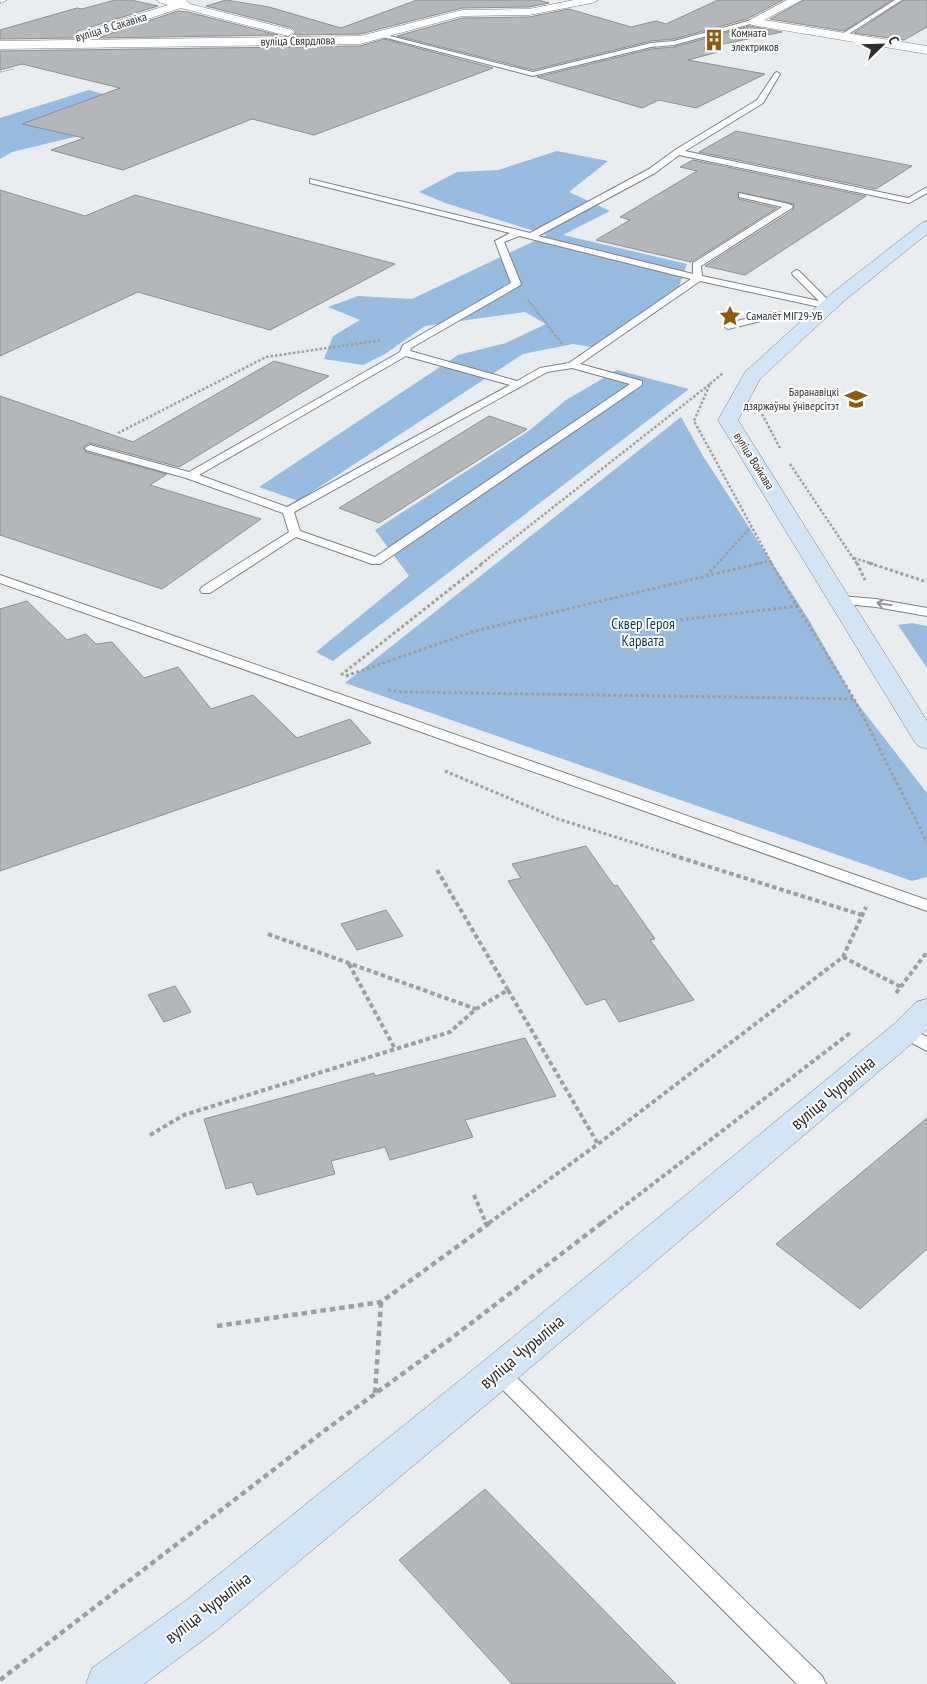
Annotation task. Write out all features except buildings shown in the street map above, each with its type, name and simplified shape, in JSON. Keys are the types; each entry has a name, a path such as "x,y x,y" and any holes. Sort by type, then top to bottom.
{"main road":[{"name":"вуліца Войкава","path":"927,226 828,306 752,376 728,420 927,741"},
{"name":"вуліца Чурыліна","path":"108,1684 202,1614 498,1372 915,1019"}],"street":[{"path":"163,0 322,40"},
{"name":"вуліца 8 Сакавіка","path":"54,45 196,0"},
{"name":"вуліца Свярдлова","path":"0,45 360,40 462,13 529,12 592,0"},
{"path":"752,22 796,0"},
{"path":"462,13 489,1 529,12"},
{"path":"752,22 927,50"}],"lane":[{"path":"842,36 899,0"},
{"path":"378,35 533,74 642,47 674,43 752,22"},
{"path":"531,236 652,171 678,152 760,101 777,74"},
{"path":"678,152 909,201 927,189"},
{"path":"313,181 698,278 828,306"},
{"path":"698,278 696,265 789,206 742,196"},
{"path":"190,476 516,284 500,241 518,233"},
{"path":"796,272 828,306"},
{"path":"90,448 190,476 288,511 544,370 574,364 698,278"},
{"path":"728,326 773,315 815,319"},
{"path":"406,350 518,384"},
{"path":"296,533 376,560 638,383 574,364"},
{"path":"288,511 296,533"},
{"path":"206,590 296,533"},
{"path":"0,579 927,906"},
{"path":"840,600 876,603 927,612"},
{"path":"498,1372 814,1684"}],"path":[{"path":"516,284 574,364"},
{"path":"90,448 266,357 381,340 406,350"},
{"path":"334,681 710,384 694,421 770,561 854,699 927,842"},
{"path":"762,409 762,417 780,448"},
{"path":"790,464 854,558 876,603"},
{"path":"705,577 751,527"},
{"path":"854,558 927,582"},
{"path":"343,678 475,632 770,561"},
{"path":"653,623 798,606"},
{"path":"386,689 403,692 854,699"},
{"path":"445,771 558,820 862,915"},
{"path":"437,870 598,1144"},
{"path":"217,1326 381,1302 598,1144 843,956 875,888"},
{"path":"268,934 476,1009"},
{"path":"915,1019 927,952"},
{"path":"843,956 915,1019"},
{"path":"348,963 395,1049"},
{"path":"150,1135 184,1115 450,1032 476,1009 508,990"},
{"path":"893,998 915,1019"},
{"path":"0,1680 857,1028"},
{"path":"474,1195 486,1224"},
{"path":"375,1393 381,1302"}],"green space":[{"path":"89,90 170,114 12,152 0,159 0,118"},
{"path":"557,151 608,161 569,192 610,211 563,235 687,264 677,292 596,348 573,344 523,354 298,501 259,487 458,355 506,343 546,324 525,312 425,326 385,354 363,365 324,359 333,336 360,320 328,307 358,296 412,299 547,235 445,203 419,192 457,172 498,170"},
{"path":"617,370 689,389 333,661 316,652 409,576 375,530 530,430 566,400"},
{"name":"Сквер Героя Карвата","path":"681,417 703,456 809,620 854,699 927,793 927,877 912,881 345,683"},
{"path":"912,623 927,626 927,668 898,625"}],"place":[{"name":"Комната электриков","path":"714,40"},
{"name":"Самалёт МІГ29-УБ","path":"730,316"},
{"name":"Баранавіцкі дзяржаўны ўніверсітэт","path":"856,399"}]}
